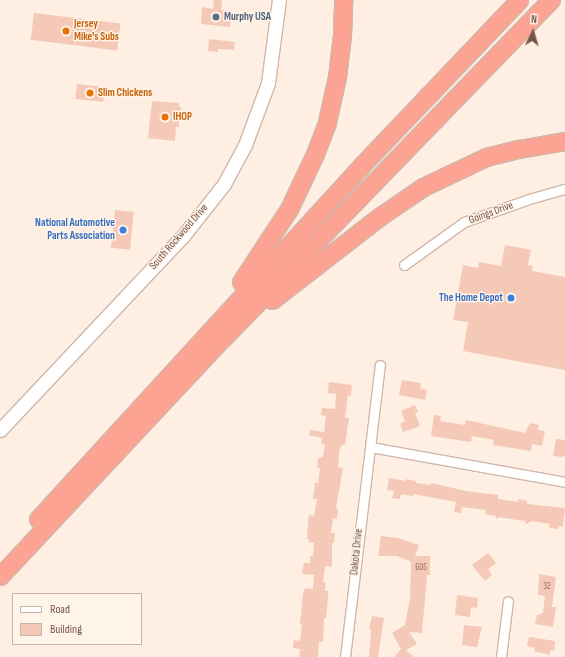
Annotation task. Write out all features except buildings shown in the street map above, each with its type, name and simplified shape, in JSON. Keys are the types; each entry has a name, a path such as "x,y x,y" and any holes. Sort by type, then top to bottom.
{"highway":[{"path":"78,475 96,450 244,279 289,209 315,154 327,122 338,70 344,0"},
{"path":"0,562 345,183 519,0"},
{"path":"0,576 224,337 551,0"},
{"path":"224,337 379,217 423,187 486,157 519,149 565,141"}],"main road":[{"name":"South Rockwood Drive","path":"0,430 183,236 224,184 245,145 268,83 279,0"}],"street":[{"name":"Goings Drive","path":"404,266 464,222 528,199 565,189"},
{"name":"Dakota Drive","path":"345,657 380,365"},
{"path":"371,447 565,482"},
{"path":"501,657 508,602"}],"place":[{"name":"Murphy USA","path":"216,17"},
{"name":"Jersey Mike's Subs","path":"66,31"},
{"name":"Slim Chickens","path":"90,93"},
{"name":"IHOP","path":"165,117"},
{"name":"National Automotive Parts Association","path":"123,230"},
{"name":"The Home Depot","path":"511,298"}]}
